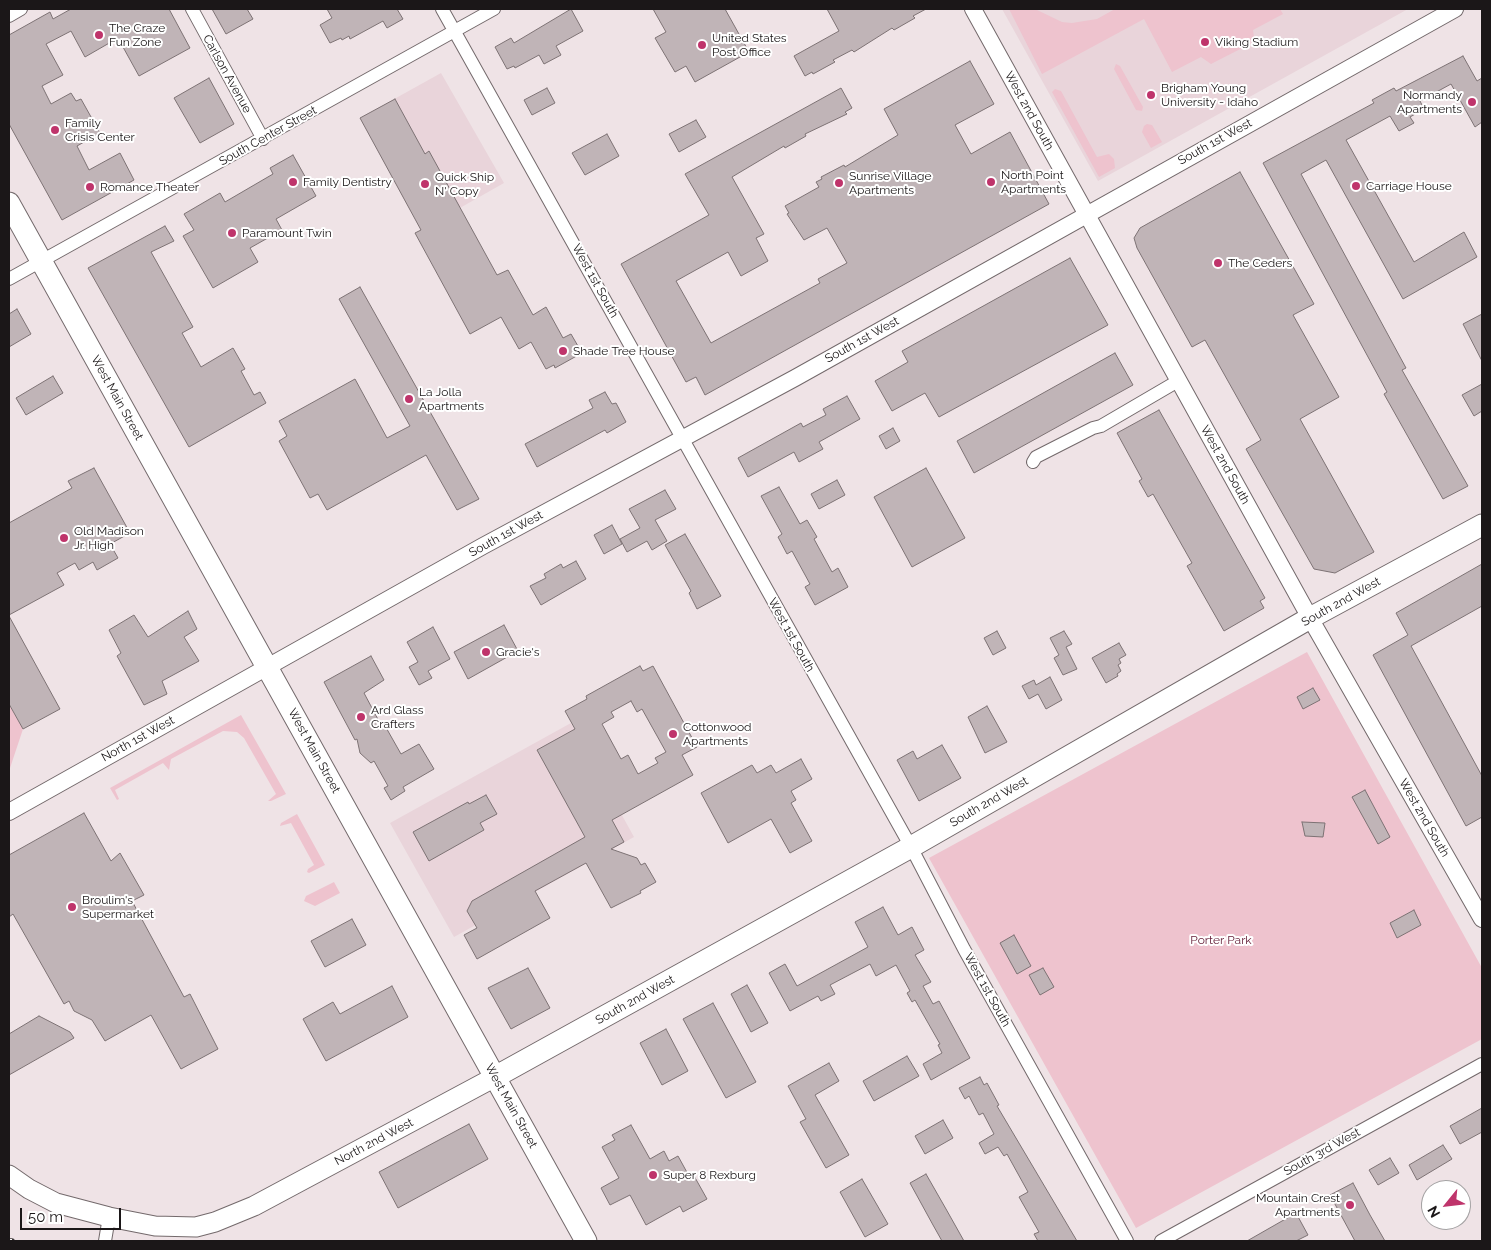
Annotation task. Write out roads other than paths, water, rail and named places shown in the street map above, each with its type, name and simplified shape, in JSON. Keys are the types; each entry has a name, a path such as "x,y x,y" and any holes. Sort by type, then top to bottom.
{"main road":[{"name":"West Main Street","path":"9,203 586,1241"},
{"name":"South 2nd West","path":"495,1077 911,848 1310,618 1482,525"},
{"name":"North 2nd West","path":"9,1175 29,1189 56,1203 109,1217 155,1226 196,1227 215,1222 254,1206 495,1077"}],"street":[{"path":"9,16 21,9"},
{"name":"Carlson Avenue","path":"192,9 263,139"},
{"name":"West 1st South","path":"442,9 911,848 964,949 1127,1241"},
{"name":"South Center Street","path":"9,279 494,9"},
{"name":"West 2nd South","path":"973,9 1310,618 1482,920"},
{"name":"South 1st West","path":"268,668 483,546 795,378 1085,214 1455,9"},
{"path":"1032,462 1036,457 1093,428 1101,426 1178,380"},
{"name":"North 1st West","path":"9,812 268,668"},
{"name":"South 3rd West","path":"1161,1241 1482,1064"},
{"path":"105,1241 109,1217"}],"place":[{"name":"The Craze Fun Zone","path":"99,35"},
{"name":"Viking Stadium","path":"1205,42"},
{"name":"United States Post Office","path":"702,45"},
{"name":"Brigham Young University - Idaho","path":"1151,95"},
{"name":"Normandy Apartments","path":"1472,102"},
{"name":"Family Crisis Center","path":"55,130"},
{"name":"Family Dentistry","path":"293,182"},
{"name":"North Point Apartments","path":"991,182"},
{"name":"Sunrise Village Apartments","path":"839,183"},
{"name":"Quick Ship N' Copy","path":"425,184"},
{"name":"Carriage House","path":"1356,186"},
{"name":"Romance Theater","path":"90,187"},
{"name":"Paramount Twin","path":"232,233"},
{"name":"The Ceders","path":"1218,263"},
{"name":"Shade Tree House","path":"563,351"},
{"name":"La Jolla Apartments","path":"409,399"},
{"name":"Old Madison Jr. High","path":"64,538"},
{"name":"Gracie's","path":"486,652"},
{"name":"Ard Glass Crafters","path":"361,717"},
{"name":"Cottonwood Apartments","path":"673,734"},
{"name":"Broulim's Supermarket","path":"72,907"},
{"name":"Super 8 Rexburg","path":"653,1175"},
{"name":"Mountain Crest Apartments","path":"1350,1205"}],"park label":[{"name":"Porter Park","path":"1221,940"}]}
